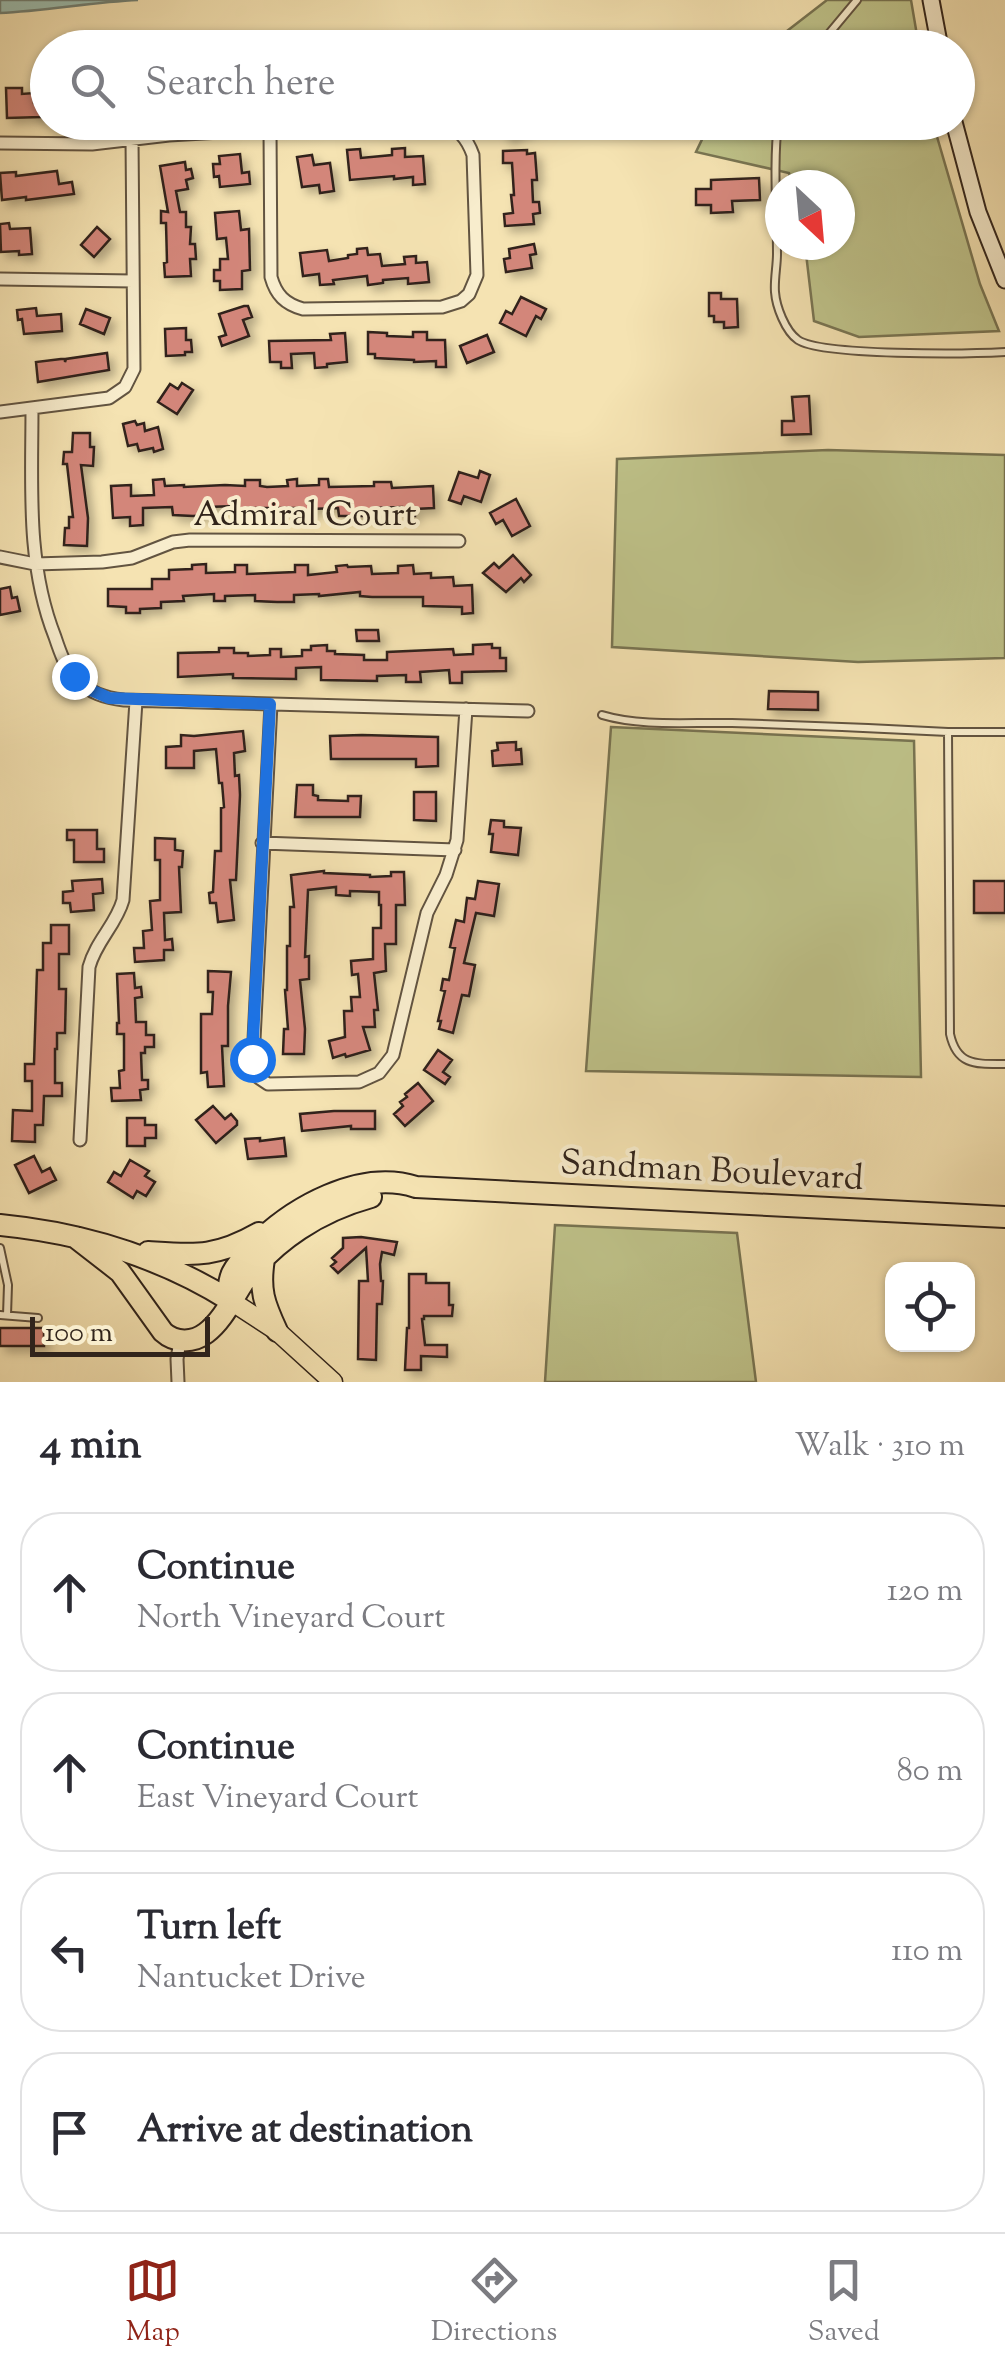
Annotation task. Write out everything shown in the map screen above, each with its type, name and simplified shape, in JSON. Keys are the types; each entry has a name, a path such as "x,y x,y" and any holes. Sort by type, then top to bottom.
{"highway":[{"name":"Sandman Boulevard","path":"231,1301 228,1285 234,1268 282,1220 341,1191 376,1183 398,1181 416,1187 1005,1217"},
{"name":"Sandman Boulevard","path":"231,1301 264,1259 296,1231 355,1202 416,1187"},
{"path":"125,1251 186,1255 215,1252 282,1220"},
{"path":"0,1225 37,1229 75,1237 125,1251 176,1271 231,1301 205,1334 180,1341 170,1338 120,1272 75,1237"},
{"path":"264,1259 262,1296 277,1331"}],"main road":[{"path":"932,5 937,30"},
{"path":"959,140 978,212 1005,280"},
{"path":"231,1301 277,1331 333,1382"}],"street":[{"path":"0,144 124,140"},
{"path":"0,412 109,398 125,387 134,369 132,140"},
{"path":"270,140 272,281 284,300 303,309 442,307 461,301 468,294 477,275 472,155 465,140"},
{"path":"0,279 133,280"},
{"path":"32,408 35,564 45,612 65,664 96,694 136,700 528,711"},
{"name":"Admiral Court","path":"0,557 35,564 102,562 132,558 173,542 190,540 460,541"},
{"path":"80,1140 90,967 93,953 123,900 136,700"},
{"path":"270,704 252,1059 266,1090 370,1079 387,1066 393,1055 426,913 455,850 466,709"},
{"path":"262,843 455,850"},
{"path":"178,1382 180,1341"}],"lane":[{"path":"833,30 857,0"},
{"path":"776,140 775,295 784,322 798,340 823,348 860,351 1005,352"},
{"path":"602,715 616,719 1005,732"},
{"path":"948,732 950,1034 958,1056 971,1062 1005,1064"},
{"path":"0,1248 9,1301 4,1315 38,1318"}],"green space":[{"path":"827,0 911,0 916,30 788,30"},
{"path":"702,140 938,140 980,284 999,331 859,337 814,321 807,260 855,260 855,170 776,170 696,152"},
{"path":"828,450 1005,455 1005,658 858,662 612,647 617,459"},
{"path":"611,727 914,741 921,1077 586,1071"},
{"path":"555,1225 737,1233 756,1382 545,1382"}],"shaded area":[{"path":"0,0 138,0 0,13"}],"building":[{"path":"6,88 22,88 22,94 30,93 30,117 7,118"},
{"path":"405,148 405,157 423,156 425,184 413,185 413,177 350,180 347,150 360,149 361,158 392,155 392,149"},
{"path":"527,150 527,154 535,153 537,180 532,180 533,202 539,202 540,213 533,214 534,224 505,226 504,214 513,213 514,195 512,163 503,163 503,151"},
{"path":"240,154 242,173 249,172 250,184 220,187 213,164 220,164 219,156"},
{"path":"312,155 314,165 330,163 334,191 320,193 319,185 302,187 297,157"},
{"path":"185,162 193,178 186,180 188,189 176,191 180,212 186,212 186,227 191,227 190,244 195,244 196,259 190,259 191,276 165,277 166,223 161,223 161,211 168,212 160,166"},
{"path":"57,171 59,184 72,182 74,194 2,200 0,173 16,172 16,176"},
{"path":"759,178 760,200 732,201 733,212 711,213 711,205 696,205 696,189 711,189 711,180"},
{"path":"239,211 241,230 249,229 250,270 242,271 242,289 220,290 220,281 214,281 214,270 220,270 220,259 228,259 226,238 217,239 215,213"},
{"path":"9,223 10,229 30,228 32,254 1,252 0,224"},
{"path":"97,227 110,239 94,257 81,245"},
{"path":"534,244 536,254 530,255 532,268 506,272 504,259 510,258 509,249"},
{"path":"367,248 368,255 380,254 382,266 405,264 404,257 416,256 416,263 427,262 429,282 408,284 408,278 368,285 367,276 320,285 319,274 303,276 300,253 327,250 329,261 348,258 357,254 357,249"},
{"path":"709,293 721,293 721,299 737,299 738,327 724,328 724,322 714,322 714,316 709,316"},
{"path":"521,297 546,309 541,319 536,316 526,336 500,323 506,311 512,314"},
{"path":"248,306 252,317 243,320 249,336 222,346 219,337 226,335 219,314"},
{"path":"36,308 37,316 61,314 62,331 24,334 17,310"},
{"path":"86,309 110,318 104,334 80,324"},
{"path":"186,328 192,352 166,356 165,329"},
{"path":"368,332 413,337 413,332 427,332 427,340 445,340 446,367 436,367 436,361 375,358 375,354 368,354"},
{"path":"345,333 347,362 315,368 314,353 291,354 292,368 270,362 269,341 331,340 330,334"},
{"path":"487,335 494,352 467,363 460,346"},
{"path":"107,353 109,370 38,382 36,362 65,362"},
{"path":"182,383 193,390 177,414 158,402 170,384 178,389"},
{"path":"809,396 811,434 782,435 782,421 794,421 792,397"},
{"path":"135,421 137,425 144,423 145,431 158,427 163,449 139,451 137,444 128,446 123,424"},
{"path":"73,433 90,433 90,447 94,447 93,466 81,465 88,518 87,546 64,545 65,528 69,528 69,517 73,517 67,464 63,464 64,452 72,452"},
{"path":"480,471 490,475 481,502 464,496 461,504 449,500 459,472 478,478"},
{"path":"164,479 165,486 184,487 245,486 245,480 260,480 260,486 267,487 288,486 287,480 297,479 297,486 319,485 319,479 328,479 329,487 374,486 374,482 391,482 392,488 433,486 434,508 415,509 415,516 402,516 402,507 373,508 373,516 339,516 338,508 310,509 310,515 297,516 297,508 249,508 249,515 236,515 236,506 207,507 208,515 193,516 173,515 172,507 143,508 143,525 130,526 130,517 113,518 111,486 131,485 131,496 154,495 153,480"},
{"path":"516,499 530,526 512,536 503,520 496,524 490,513"},
{"path":"513,555 531,575 524,582 521,578 506,592 483,573 494,563 499,568"},
{"path":"206,564 206,573 235,572 235,565 247,565 247,574 295,572 295,565 308,565 308,575 337,572 336,566 347,565 371,566 372,574 398,573 398,566 413,565 414,574 453,577 454,586 472,585 473,613 462,614 462,607 423,606 423,597 372,597 360,596 360,592 294,595 294,602 255,601 255,595 225,596 225,601 214,601 214,594 183,596 184,601 161,602 161,608 140,609 140,613 108,606 108,589 152,589 152,579 169,579 169,570"},
{"path":"10,587 20,611 0,615 0,589"},
{"path":"356,630 378,630 379,641 357,641"},
{"path":"492,644 492,648 500,648 500,658 506,658 506,671 462,672 462,683 450,683 449,670 420,672 421,682 406,682 406,675 377,676 377,681 321,680 321,667 296,668 296,679 233,678 233,674 178,677 178,653 219,652 219,648 234,648 234,653 248,656 270,655 270,649 281,649 281,657 302,656 302,650 311,650 311,646 327,645 327,651 335,654 387,660 387,652 453,649 454,655 473,654 473,645"},
{"path":"769,691 818,692 818,710 768,709"},
{"path":"243,731 245,751 234,753 240,795 236,880 230,880 234,920 218,922 216,903 210,903 209,893 213,892 215,851 221,851 224,807 216,749 194,751 194,768 166,768 166,747 181,746 181,735"},
{"path":"330,736 438,737 438,766 416,767 416,759 331,759"},
{"path":"516,742 522,764 493,766 492,751 498,750 497,743"},
{"path":"297,785 313,785 313,795 318,800 348,801 348,796 361,796 360,817 295,817"},
{"path":"414,792 436,792 436,821 414,820"},
{"path":"491,820 504,821 504,827 521,828 518,855 491,852"},
{"path":"67,830 97,830 97,849 104,849 104,862 74,862 74,840 67,840"},
{"path":"155,838 175,839 175,850 183,851 179,867 181,912 164,913 165,940 172,939 173,950 164,950 164,960 135,962 134,948 144,948 143,931 152,930 150,901 160,900 160,860 155,860"},
{"path":"324,871 370,877 404,872 405,905 396,905 396,944 385,944 386,971 374,973 378,1010 374,1010 375,1027 363,1027 370,1050 333,1058 329,1041 345,1037 344,1011 352,1011 351,997 360,997 358,974 352,975 351,961 373,959 373,928 381,928 381,905 379,892 350,891 350,896 336,895 336,887 308,890 305,957 309,956 309,979 300,980 304,1054 283,1054 284,1029 288,1029 287,946 290,907 294,907 291,875"},
{"path":"102,879 103,893 93,894 94,910 71,912 70,903 63,903 63,892 73,891 72,881"},
{"path":"478,881 499,884 494,916 476,913 464,963 475,965 469,996 462,995 453,1033 439,1029 445,991 441,990 443,979 449,980 456,920 464,922 467,898 475,899"},
{"path":"974,881 1005,881 1005,913 974,913"},
{"path":"51,925 69,925 69,954 59,954 59,989 66,989 65,1033 57,1033 55,1049 55,1083 62,1083 62,1096 44,1096 43,1125 35,1125 35,1142 12,1141 13,1110 32,1111 32,1081 25,1081 25,1064 34,1064 37,970 43,970 43,943 51,943"},
{"path":"208,971 231,972 228,1046 222,1046 224,1086 208,1087 207,1072 201,1073 201,1014 212,1014 213,992 208,992"},
{"path":"134,973 135,988 141,987 142,997 135,998 136,1022 146,1022 146,1035 154,1035 154,1047 145,1047 145,1053 141,1053 142,1080 148,1080 148,1089 140,1090 141,1100 112,1101 111,1088 120,1088 119,1071 124,1070 124,1034 117,1034 117,974"},
{"path":"438,1050 452,1060 443,1072 450,1077 445,1084 424,1070"},
{"path":"418,1083 433,1101 405,1126 394,1114 403,1106 400,1102 407,1097 405,1094"},
{"path":"213,1106 225,1119 231,1114 237,1121 216,1143 196,1120"},
{"path":"375,1111 375,1129 351,1126 302,1131 300,1114"},
{"path":"127,1118 145,1118 145,1125 156,1125 156,1138 145,1138 145,1146 127,1146"},
{"path":"284,1138 286,1156 248,1159 245,1139"},
{"path":"34,1156 42,1172 50,1168 56,1180 29,1193 15,1165"},
{"path":"130,1160 149,1171 145,1176 155,1182 146,1196 137,1191 133,1198 108,1182 114,1172 121,1176"},
{"path":"343,1238 397,1242 394,1255 382,1252 376,1360 358,1359 359,1281 368,1281 366,1248 338,1273 331,1266 336,1262 332,1258 343,1248"},
{"path":"409,1274 426,1274 426,1283 449,1283 449,1305 453,1305 452,1316 422,1319 425,1345 447,1345 447,1357 421,1356 421,1370 405,1370"},
{"path":"0,1328 44,1328 44,1346 0,1346"}],"route":[{"path":"74,676 84,687 109,698 270,704 252,1059"}]}
